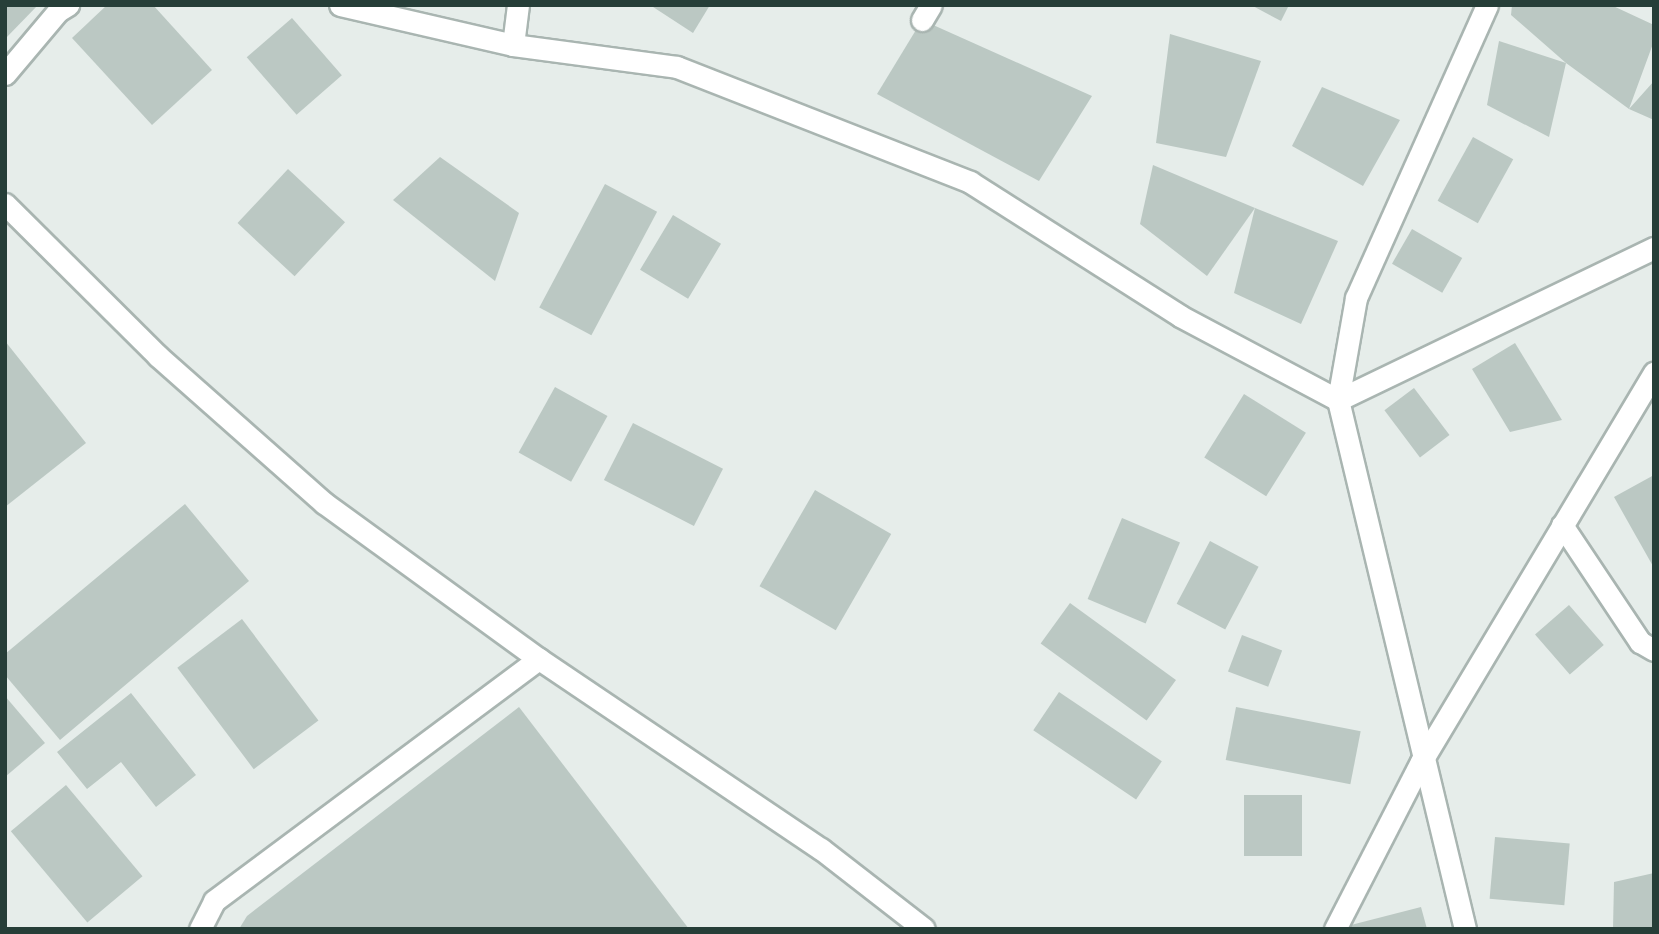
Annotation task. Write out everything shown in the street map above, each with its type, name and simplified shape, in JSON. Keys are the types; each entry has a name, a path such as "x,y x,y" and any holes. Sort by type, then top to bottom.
{"street":[{"path":"5,74 58,11 68,5"},
{"path":"340,5 513,45 677,67 970,181 1180,316 1338,400"},
{"path":"513,45 518,5"},
{"path":"1465,929 1422,762 1338,400 1356,298 1487,5"},
{"path":"5,204 158,356 324,503 539,659 821,849 924,929"},
{"path":"1338,400 1654,248"},
{"path":"1335,929 1422,762 1654,372"},
{"path":"1562,526 1640,642 1654,650"},
{"path":"200,929 214,901 539,659"}],"building":[{"path":"5,5 38,5 5,39"},
{"path":"107,5 153,5 212,70 152,125 72,38"},
{"path":"650,5 710,5 693,33"},
{"path":"1251,5 1289,5 1281,21"},
{"path":"1512,5 1611,5 1654,25 1654,41 1629,109 1566,63 1511,15"},
{"path":"292,18 342,75 297,115 247,57"},
{"path":"922,20 1092,96 1039,181 877,94"},
{"path":"1170,34 1261,61 1226,157 1156,143"},
{"path":"1499,41 1566,63 1549,137 1487,105"},
{"path":"1654,81 1654,120 1629,109"},
{"path":"1322,87 1400,120 1363,186 1292,146"},
{"path":"1473,137 1513,159 1478,223 1438,201"},
{"path":"440,157 519,213 495,281 393,200"},
{"path":"1153,165 1255,208 1207,276 1140,224"},
{"path":"288,169 345,222 295,276 238,223"},
{"path":"605,184 657,212 591,335 539,308"},
{"path":"1255,208 1338,241 1301,324 1234,293"},
{"path":"673,215 721,244 688,299 640,270"},
{"path":"1412,229 1462,258 1442,293 1392,264"},
{"path":"5,341 86,443 5,507"},
{"path":"1515,343 1562,420 1510,432 1472,369"},
{"path":"555,387 607,416 571,482 519,453"},
{"path":"1414,388 1450,435 1420,457 1384,410"},
{"path":"1244,394 1306,433 1266,496 1204,458"},
{"path":"633,423 723,469 694,526 604,480"},
{"path":"1654,475 1654,568 1614,497"},
{"path":"815,490 891,534 836,630 760,586"},
{"path":"185,504 249,581 60,740 5,675 5,654"},
{"path":"1122,518 1180,543 1146,624 1088,599"},
{"path":"1210,541 1259,567 1225,630 1177,604"},
{"path":"1070,603 1176,680 1147,720 1041,643"},
{"path":"1569,605 1604,645 1570,675 1535,635"},
{"path":"242,619 318,720 254,769 177,668"},
{"path":"1242,635 1282,650 1268,687 1228,671"},
{"path":"1059,692 1162,761 1136,799 1033,730"},
{"path":"131,693 196,775 156,807 121,762 87,789 57,752"},
{"path":"5,696 45,743 5,777"},
{"path":"519,707 689,929 239,929 247,916"},
{"path":"1236,707 1361,731 1350,784 1226,760"},
{"path":"66,785 142,876 87,922 11,831"},
{"path":"1244,795 1302,795 1302,856 1244,856"},
{"path":"1495,837 1570,844 1564,905 1490,899"},
{"path":"1654,873 1654,929 1613,929 1614,882"},
{"path":"1421,907 1427,929 1347,929 1347,926"}]}
